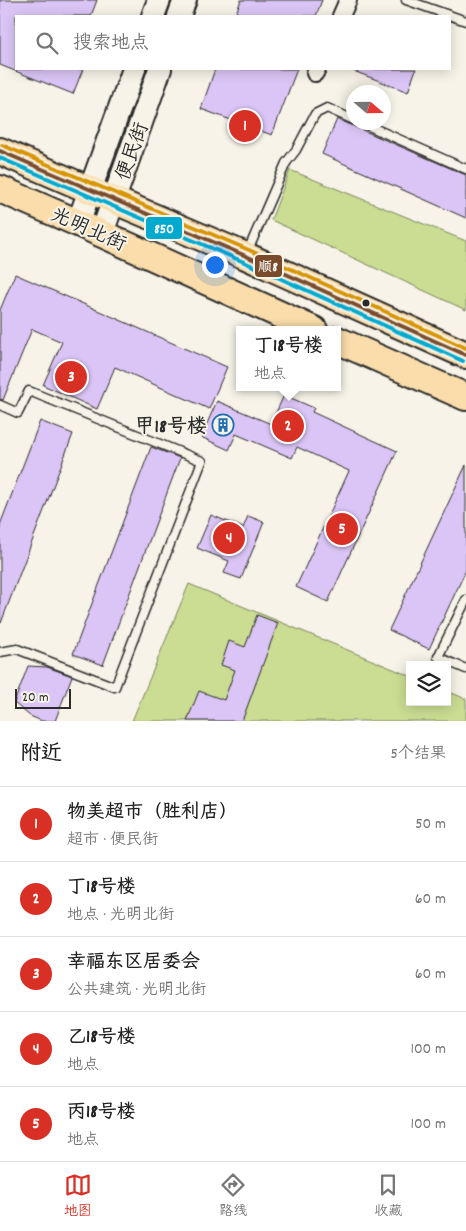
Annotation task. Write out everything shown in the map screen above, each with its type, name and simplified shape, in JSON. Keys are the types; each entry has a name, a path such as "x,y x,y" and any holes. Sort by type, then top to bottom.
{"main road":[{"path":"0,151 246,256 466,355"},
{"name":"光明北街","path":"0,190 102,233 305,326"},
{"path":"341,342 466,398"}],"street":[{"path":"153,15 159,0"},
{"path":"179,15 185,0"},
{"path":"341,15 348,0"},
{"name":"便民街","path":"102,233 101,195 134,70"},
{"name":"便民街","path":"78,223 101,195 160,70"}],"lane":[{"path":"406,0 449,15"},
{"path":"451,16 466,21"},
{"path":"246,256 286,163 296,150 315,114 327,108 346,116"},
{"path":"378,130 466,169"},
{"path":"0,405 18,414 29,391 202,460 115,687 17,649 0,652"},
{"path":"466,600 438,657 466,669"}],"green space":[{"path":"290,170 466,241 466,310 271,220"},
{"path":"189,584 406,674 406,706 451,706 451,693 466,699 466,721 132,721"}],"building":[{"path":"0,0 97,0 91,15 15,15 15,70 83,70 73,94 0,65"},
{"path":"241,0 322,0 316,15 235,15"},
{"path":"215,70 297,70 272,135 201,109"},
{"path":"351,70 416,70 408,92"},
{"path":"337,119 346,123 346,130 362,130 466,175 466,218 322,154"},
{"path":"15,274 227,367 209,409 115,367 97,409 43,385 62,342 32,329 3,400 0,399 0,310"},
{"path":"284,395 314,408 312,412 397,451 328,602 296,587 349,471 297,447 292,458 236,434 229,450 201,437 217,401 271,424"},
{"path":"40,421 73,434 0,623 0,525"},
{"path":"151,447 180,458 103,665 73,654"},
{"path":"466,465 466,570 429,649 389,630"},
{"path":"211,515 243,528 248,516 264,522 241,579 224,573 229,561 197,548"},
{"path":"257,615 278,623 242,721 187,721 199,691 224,700 235,670 221,665 229,641 245,647"},
{"path":"28,666 47,667 72,676 55,721 42,721 30,716 14,703"}],"transit line":[{"path":"2,145 249,250 466,348"},
{"name":"顺8","path":"0,151 246,256 466,355"},
{"name":"850","path":"0,158 244,262 463,361"}],"place":[{"name":"物美超市（胜利店）","path":"245,126"},
{"name":"幸福东区居委会","path":"71,377"},
{"name":"甲18号楼","path":"223,425"},
{"name":"丁18号楼","path":"288,426"},
{"name":"丙18号楼","path":"342,529"},
{"name":"乙18号楼","path":"229,538"}]}
